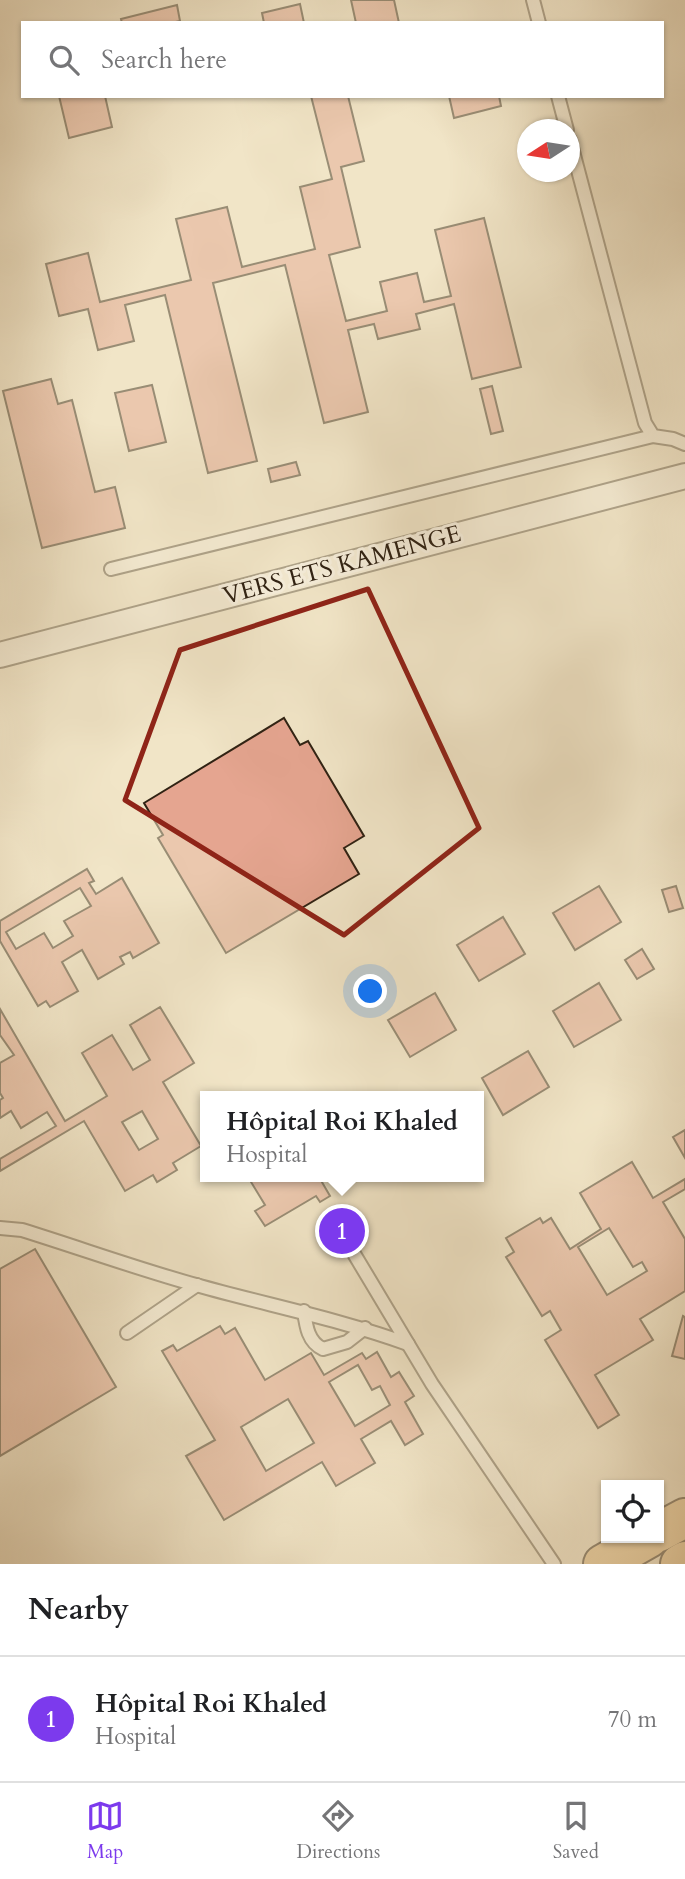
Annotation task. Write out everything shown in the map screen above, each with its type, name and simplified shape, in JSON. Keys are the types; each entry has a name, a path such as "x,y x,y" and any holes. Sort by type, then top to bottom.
{"main road":[{"path":"664,1529 685,1517"},
{"path":"603,1564 640,1543"},
{"path":"680,1564 685,1561"}],"street":[{"name":"VERS ETS KAMENGE","path":"0,655 685,475"}],"lane":[{"path":"533,0 538,21"},
{"path":"559,98 564,119"},
{"path":"580,182 638,401 645,423 653,436"},
{"path":"111,569 653,436 685,444"},
{"path":"0,1228 23,1230 197,1285 365,1328 408,1345"},
{"path":"341,1232 408,1345 554,1564"},
{"path":"127,1333 197,1285"},
{"path":"304,1311 311,1338 323,1349 347,1342 365,1328"}],"highlighted area":[{"path":"368,589 479,828 344,935 125,800 180,650"}],"building":[{"path":"351,0 394,0 399,21 356,21"},
{"path":"300,4 304,21 264,21 262,13"},
{"path":"177,5 180,21 122,21"},
{"path":"59,98 105,98 112,127 69,138"},
{"path":"312,98 348,98 364,161 341,167 360,247 329,255 346,321 387,311 380,282 417,273 424,302 451,296 435,230 484,218 521,367 472,379 454,304 416,314 420,329 378,339 374,324 348,330 368,412 324,423 285,265 213,283 257,461 208,473 165,295 125,305 134,341 98,350 88,309 59,316 46,264 88,253 100,302 191,280 176,219 227,207 242,267 315,249 300,187 332,179"},
{"path":"449,98 499,98 501,106 454,118"},
{"path":"51,379 58,404 72,400 95,492 115,487 125,528 42,548 3,391"},
{"path":"152,385 166,442 129,451 115,393"},
{"path":"492,386 503,431 491,434 480,389"},
{"path":"296,462 300,475 271,482 268,469"},
{"path":"284,718 300,745 308,741 364,836 344,848 359,874 226,953 158,838 163,835 144,803"},
{"path":"87,869 94,881 89,883 96,894 122,878 159,943 133,958 130,952 120,957 124,964 98,979 82,950 62,962 78,991 50,1007 46,1001 38,1006 0,941 0,921","holes":["80,888 91,906 64,921 73,936 53,948 44,933 16,949 6,932"]},
{"path":"599,886 621,922 575,950 553,913"},
{"path":"676,886 683,908 669,912 662,890"},
{"path":"503,917 525,954 479,981 457,945"},
{"path":"642,949 654,969 637,979 625,960"},
{"path":"599,983 621,1020 574,1047 553,1011"},
{"path":"435,993 456,1030 410,1057 388,1020"},
{"path":"160,1007 194,1063 163,1082 200,1144 173,1163 177,1170 157,1182 153,1175 125,1191 84,1121 0,1171 0,1159 56,1126 47,1112 21,1128 11,1111 0,1118 0,1100 3,1098 0,1093 0,1063 14,1055 0,1035 0,1009 65,1121 107,1096 82,1053 112,1035 133,1070 150,1060 130,1025","holes":["142,1111 158,1139 139,1150 122,1122"]},
{"path":"528,1051 549,1087 503,1115 482,1078"},
{"path":"685,1130 685,1158 673,1137"},
{"path":"632,1162 653,1198 685,1179 685,1189 663,1202 685,1239 685,1291 640,1319 653,1340 595,1375 619,1415 598,1428 545,1340 561,1330 550,1311 542,1316 506,1257 514,1252 506,1238 540,1218 543,1223 551,1218 570,1249 601,1229 580,1193","holes":["609,1228 633,1267 642,1262 647,1271 607,1295 578,1247"]},
{"path":"251,1182 322,1182 330,1196 320,1202 316,1196 265,1226 255,1211 265,1205"},
{"path":"35,1249 116,1387 0,1456 0,1269"},
{"path":"683,1316 685,1317 685,1359 672,1356"},
{"path":"220,1326 225,1334 235,1328 265,1380 311,1353 324,1375 362,1353 366,1359 377,1352 391,1377 399,1372 414,1396 405,1402 423,1434 405,1445 391,1421 361,1439 375,1463 336,1486 322,1462 224,1520 186,1456 215,1440 162,1351 173,1345 177,1351","holes":["358,1365 372,1390 380,1386 390,1405 355,1426 329,1382","288,1399 314,1443 266,1471 241,1427"]}],"place":[{"name":"Hôpital Roi Khaled","path":"342,1231"}]}
